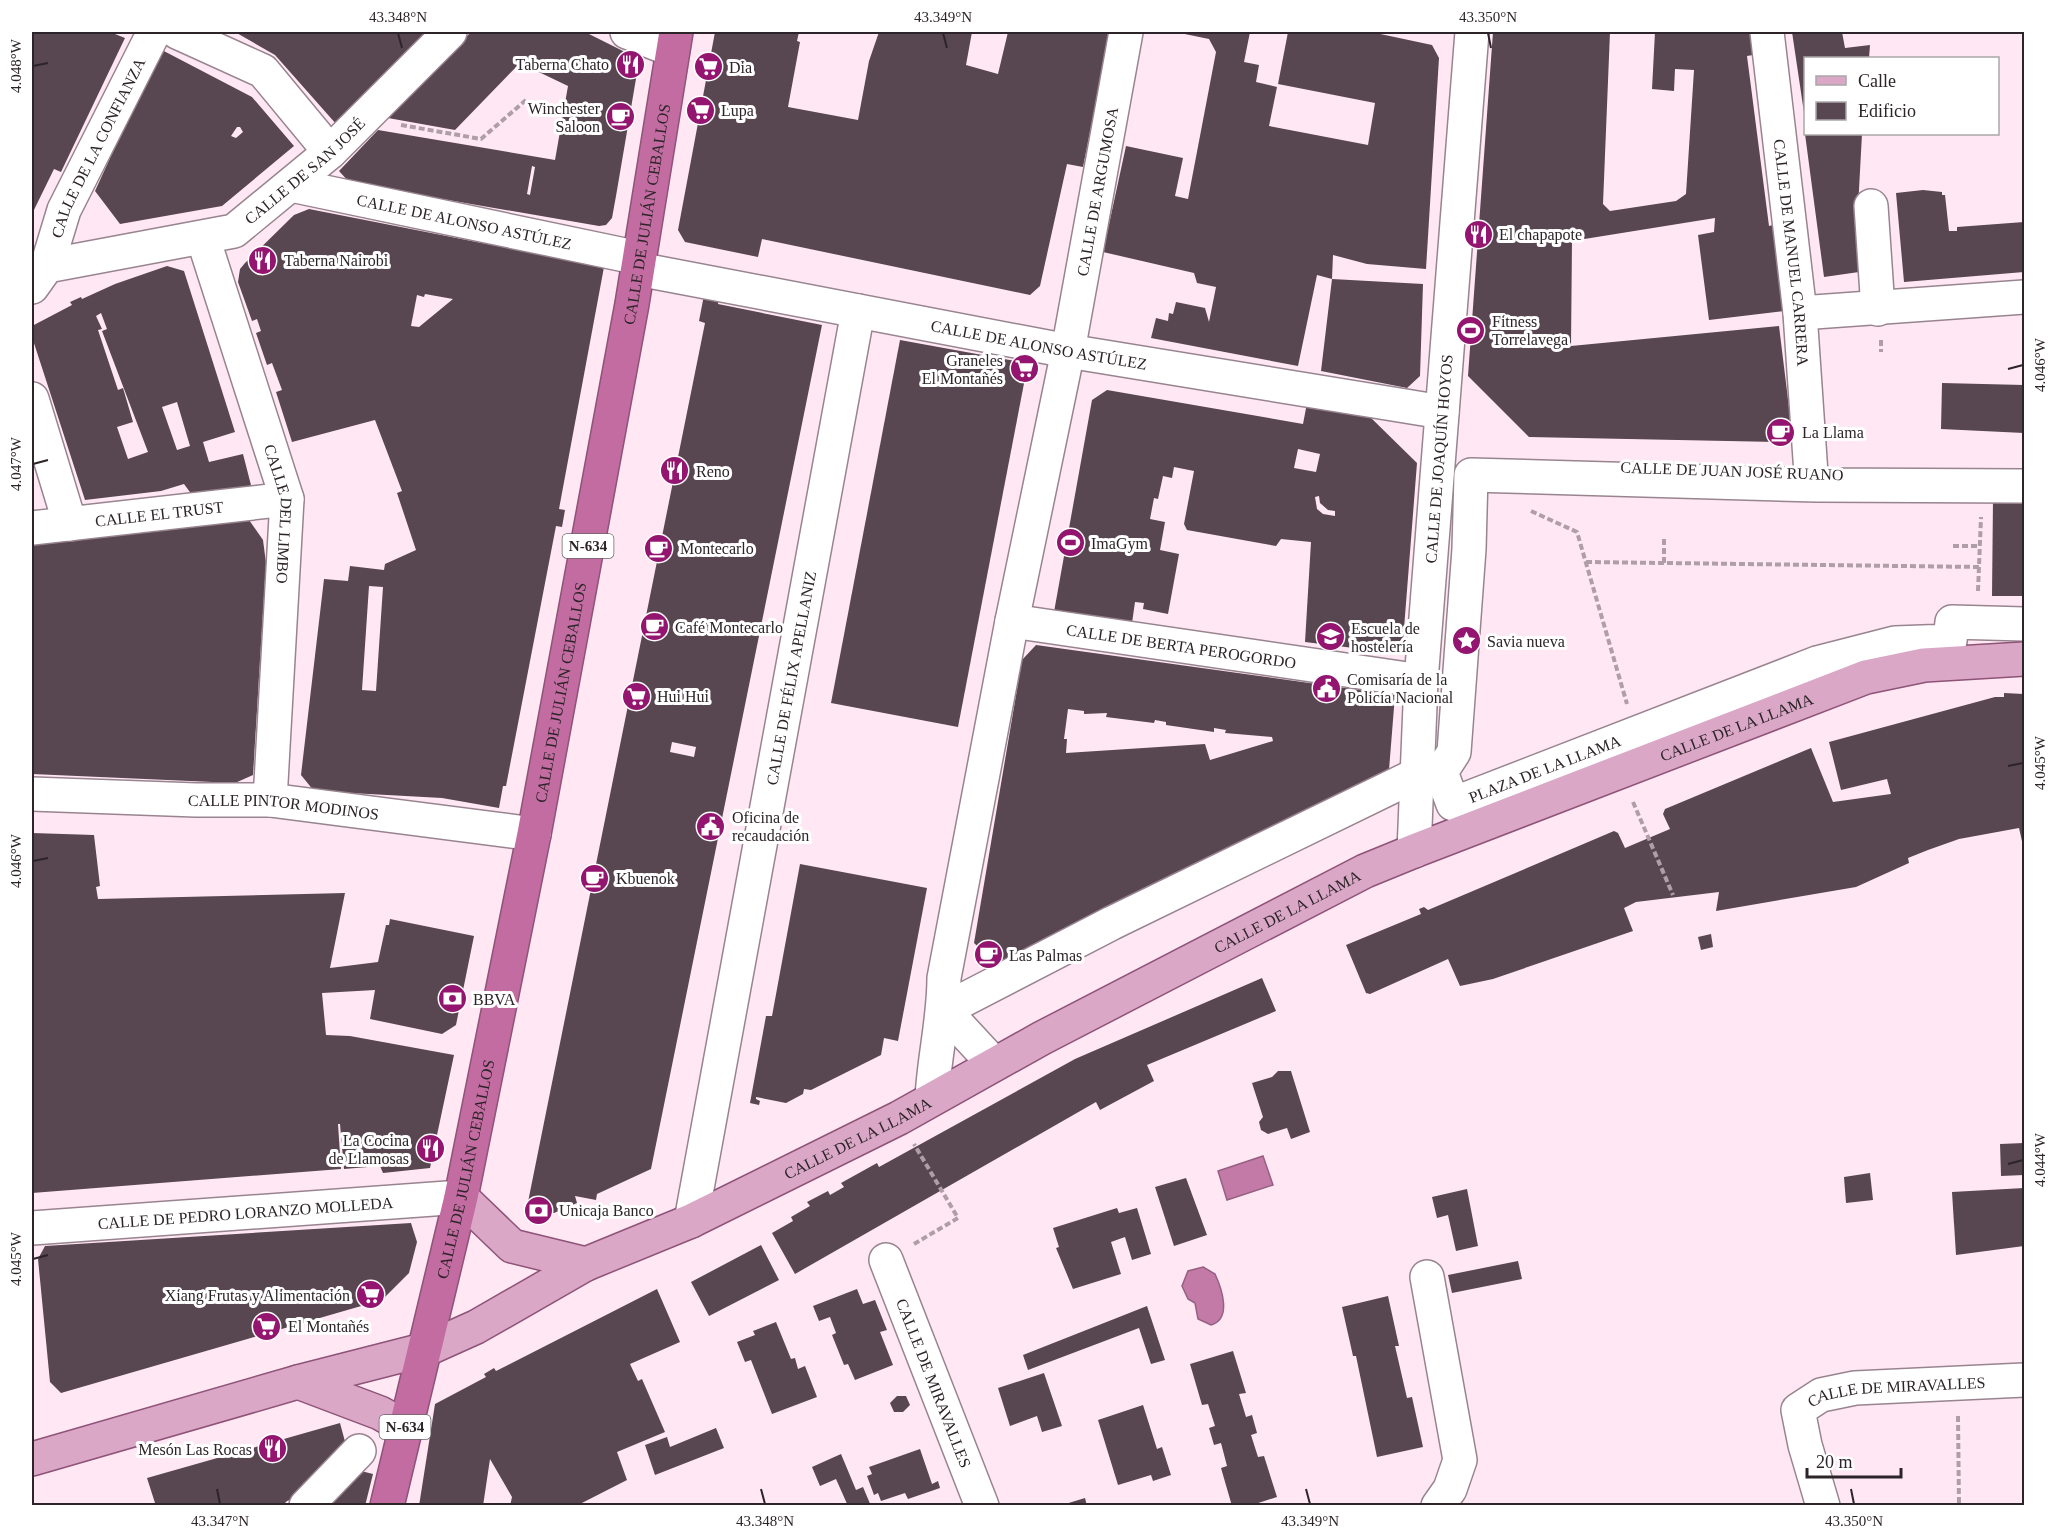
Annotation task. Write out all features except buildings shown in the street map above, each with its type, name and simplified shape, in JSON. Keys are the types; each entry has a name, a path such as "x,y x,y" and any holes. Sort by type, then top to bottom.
{"highway":[{"name":"CALLE DE JULIÁN CEBALLOS","path":"427,1349 461,1197 534,834 638,264 674,41"},
{"name":"N-634","path":"387,1506 405,1427 427,1349"}],"main road":[{"name":"CALLE DE LA LLAMA","path":"32,1459 298,1382 427,1349 476,1327 586,1264 691,1221 899,1118 994,1064 1355,876 1414,851 1866,677 1924,665 2025,659"},
{"path":"461,1197 512,1246 586,1264"},
{"path":"298,1382 380,1413 405,1427"}],"street":[{"name":"CALLE DE LA CONFIANZA","path":"39,277 64,210 154,32"},
{"path":"177,32 263,71 330,152"},
{"name":"CALLE DE SAN JOSÉ","path":"39,277 234,231 330,152 450,32"},
{"path":"627,32 674,41"},
{"name":"CALLE DE ARGUMOSA","path":"1068,351 1126,32"},
{"name":"CALLE DE JOAQUÍN HOYOS","path":"1414,851 1421,681 1440,462 1468,32"},
{"name":"CALLE DE MANUEL CARRERA","path":"1767,32 1800,313 1811,474"},
{"name":"CALLE DE ALONSO ASTÚLEZ","path":"291,185 638,264 858,311 1068,351 1442,412"},
{"path":"1871,206 1878,309"},
{"name":"CALLE DEL LIMBO","path":"203,238 287,499 270,800"},
{"path":"1800,313 2025,297"},
{"name":"CALLE DE FÉLIX APELLANIZ","path":"691,1221 858,311"},
{"path":"932,1098 934,1060 944,1010 944,978 1012,621 1068,351"},
{"path":"32,399 70,524"},
{"name":"CALLE DE JUAN JOSÉ RUANO","path":"1440,462 1811,474 2025,478"},
{"name":"PLAZA DE LA LLAMA","path":"2025,486 1817,485 1470,475 1469,549 1454,752 1441,772 1453,804 1817,663 1895,643 1950,641 1952,622 2025,624"},
{"name":"CALLE EL TRUST","path":"32,528 287,499"},
{"name":"CALLE DE BERTA PEROGORDO","path":"1012,621 1421,681"},
{"path":"944,1010 1123,918 1418,774"},
{"name":"CALLE PINTOR MODINOS","path":"32,794 196,800 270,800 534,834"},
{"path":"944,1010 994,1064"},
{"name":"CALLE DE PEDRO LORANZO MOLLEDA","path":"32,1228 461,1197"},
{"name":"CALLE DE MIRAVALLES","path":"886,1260 982,1506"},
{"path":"1427,1277 1460,1460 1450,1489 1438,1506"},
{"name":"CALLE DE MIRAVALLES","path":"1823,1506 1805,1445 1798,1410 1821,1395 1855,1388 2025,1380"},
{"path":"306,1506 358,1451"}],"path":[{"path":"365,119 481,139 526,100"},
{"path":"1978,599 1982,486"},
{"path":"1524,508 1577,532 1628,707"},
{"path":"1664,539 1664,563"},
{"path":"1953,546 1980,546"},
{"path":"1586,562 1980,567"},
{"path":"1620,771 1673,895"},
{"path":"886,1260 957,1218 899,1118"},
{"path":"1958,1383 1959,1506"}],"shaded area":[{"path":"1263,1156 1273,1185 1227,1200 1218,1171"},
{"path":"1203,1267 1215,1274 1224,1303 1221,1317 1211,1325 1198,1319 1195,1303 1188,1299 1182,1286 1188,1271"}],"place":[{"name":"Taberna Chato","path":"630,64"},
{"name":"Dia","path":"708,67"},
{"name":"Lupa","path":"700,110"},
{"name":"Winchester Saloon","path":"621,117"},
{"name":"El chapapote","path":"1478,234"},
{"name":"Taberna Nairobi","path":"263,260"},
{"name":"Fitness Torrelavega","path":"1471,330"},
{"name":"Graneles El Montañés","path":"1024,369"},
{"name":"La Llama","path":"1781,432"},
{"name":"Reno","path":"675,471"},
{"name":"ImaGym","path":"1070,543"},
{"name":"Montecarlo","path":"659,548"},
{"name":"Café Montecarlo","path":"654,627"},
{"name":"Escuela de hostelería","path":"1330,637"},
{"name":"Savia nueva","path":"1466,641"},
{"name":"Comisaría de la Policía Nacional","path":"1326,688"},
{"name":"Hui Hui","path":"636,696"},
{"name":"Oficina de recaudación","path":"711,826"},
{"name":"Kbuenok","path":"595,878"},
{"name":"Las Palmas","path":"988,955"},
{"name":"BBVA","path":"452,999"},
{"name":"La Cocina de Llamosas","path":"430,1149"},
{"name":"Unicaja Banco","path":"538,1210"},
{"name":"Xiang Frutas y Alimentación","path":"371,1295"},
{"name":"El Montañés","path":"267,1326"},
{"name":"Mesón Las Rocas","path":"273,1449"}]}
